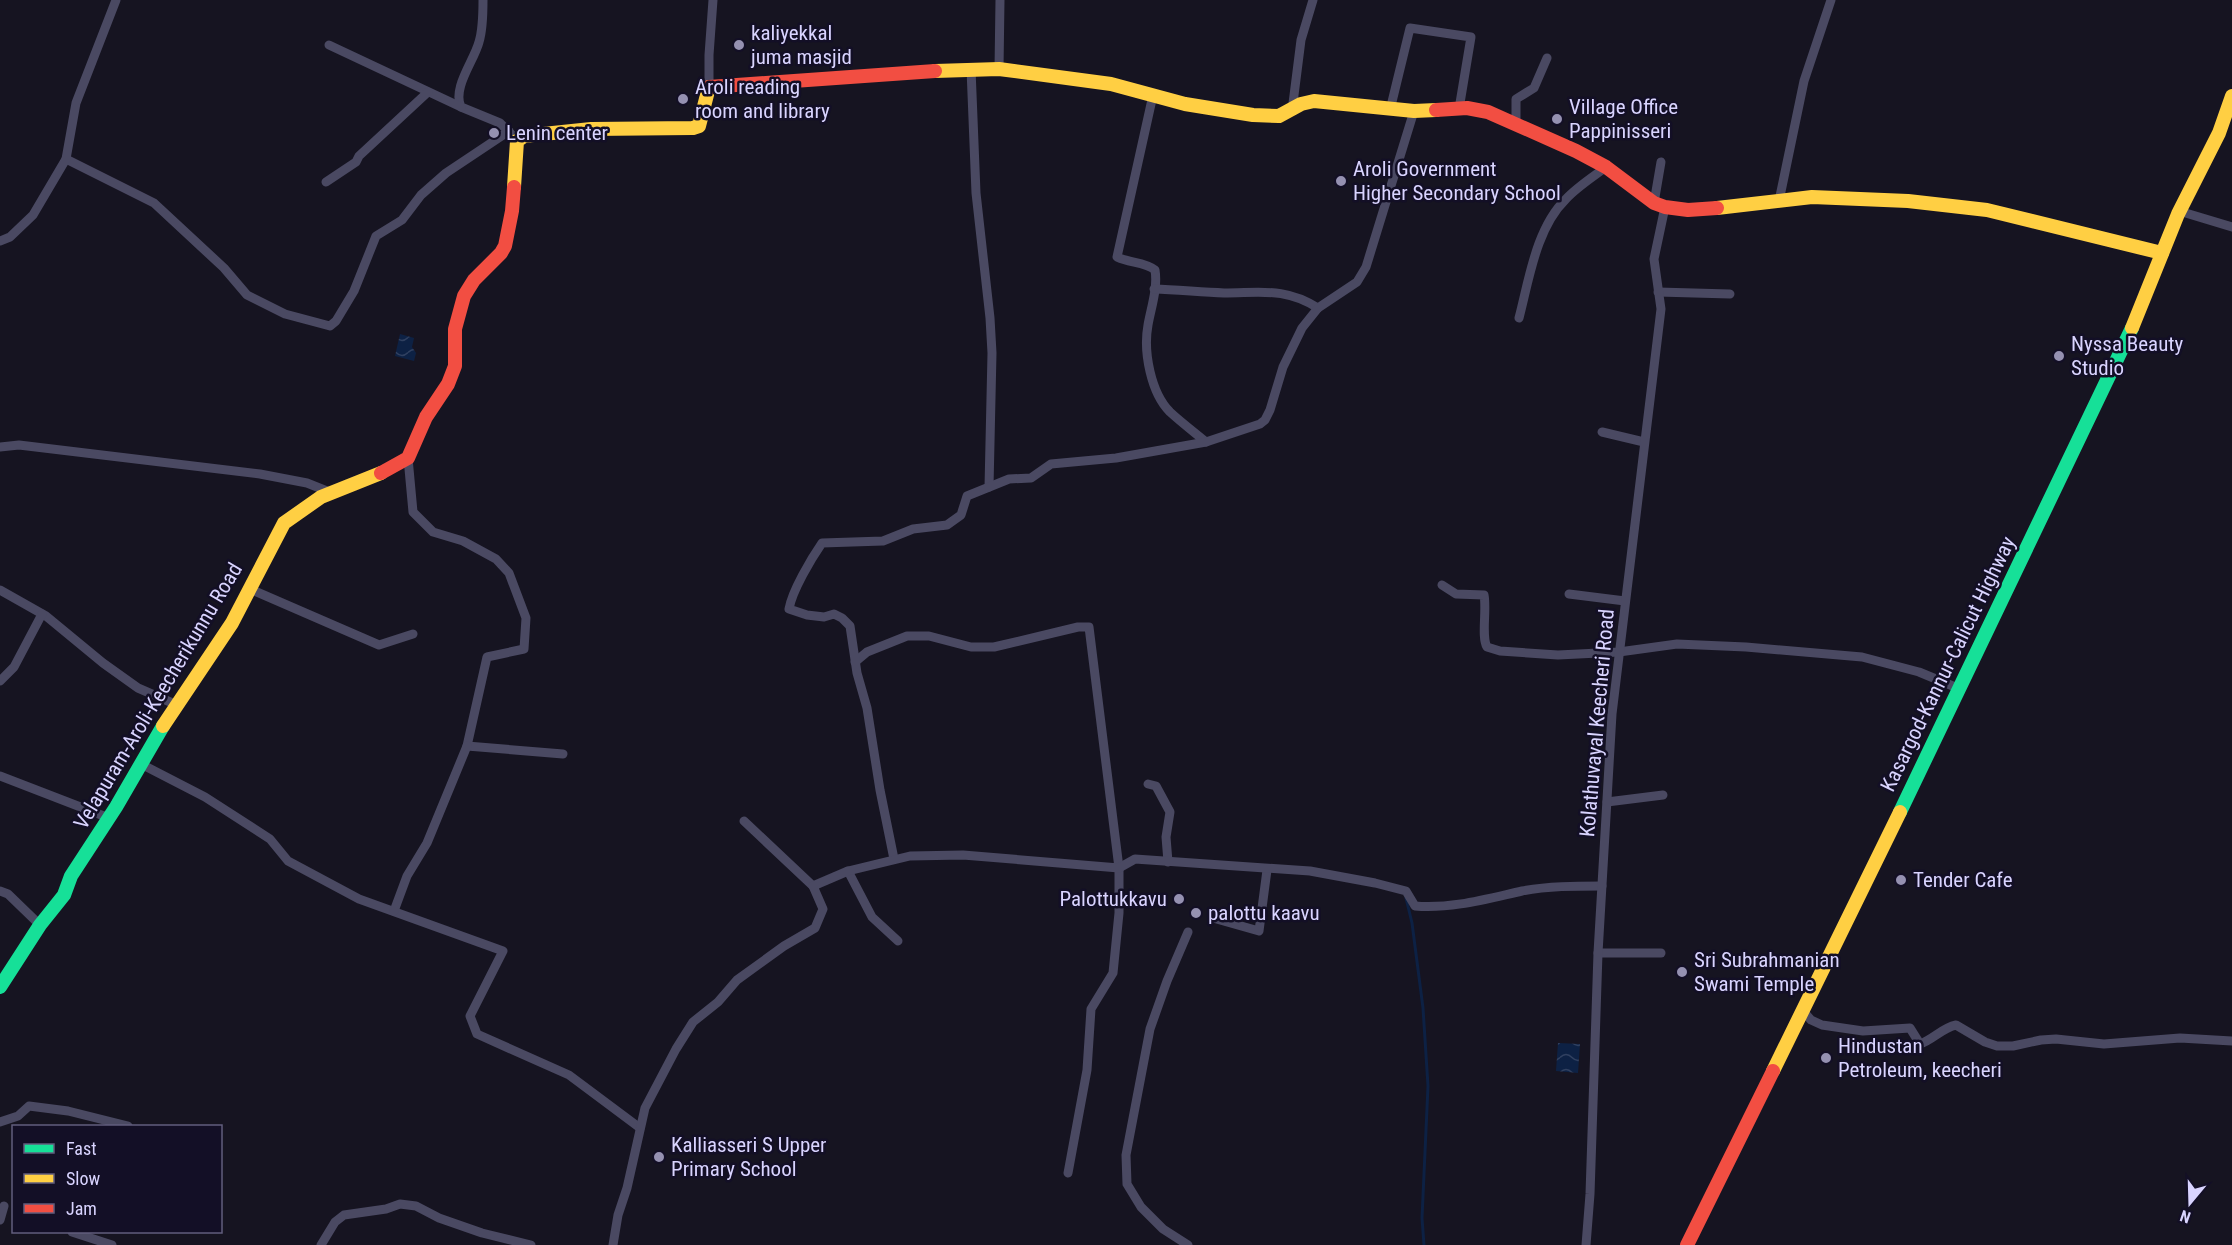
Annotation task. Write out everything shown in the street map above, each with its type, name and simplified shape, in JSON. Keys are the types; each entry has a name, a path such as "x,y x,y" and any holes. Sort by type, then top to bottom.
{"main road":[{"path":"408,458 426,417 448,384 455,366 455,329 464,296 474,280 506,246 512,211 513,136 591,129 693,128 699,126 709,87 999,69 1111,84 1185,104 1254,115 1279,116 1292,111 1301,104 1314,101 1390,110 1459,109 1488,112 1606,167 1660,205 1688,210 1708,209 1812,197 1908,201 1987,210 2162,253"},
{"name":"Kasargod-Kannur-Calicut Highway","path":"1687,1245 1960,689 2135,322 2180,211 2219,133 2232,98"},
{"name":"Velapuram-Aroli-Keecherikunnu Road","path":"0,987 40,925 64,895 71,876 177,705 232,624 284,523 321,497 376,476 408,458"}],"street":[{"path":"0,241 10,237 33,215 66,159 76,103 116,0"},
{"path":"461,107 459,102 462,79 480,41 483,0"},
{"path":"709,87 713,0"},
{"path":"999,69 1000,0"},
{"path":"1292,111 1301,40 1313,0"},
{"path":"1779,201 1804,81 1831,0"},
{"path":"1390,110 1410,28 1472,37 1459,109"},
{"path":"66,159 154,203 224,268 247,295 285,314 330,326 336,321 354,291 376,236 402,220 421,195 446,173 513,136 500,123 329,45"},
{"path":"1516,124 1516,99 1534,88 1547,58"},
{"path":"971,69 976,193 992,341 989,487"},
{"path":"326,182 356,162 359,156 428,92"},
{"path":"1153,95 1117,258 1150,266 1155,270 1146,339 1147,359 1156,394 1170,411 1206,442"},
{"path":"894,859 850,626 834,614 824,617 807,615 789,609 794,593 822,543 883,542 913,529 947,525 961,515 967,496 1010,479 1031,478 1051,464 1116,458 1206,442 1260,424 1265,420 1283,367 1302,328 1318,308 1356,282 1366,267 1414,111"},
{"name":"Kolathuvayal Keecheri Road","path":"1586,1245 1590,1194 1598,953 1612,714 1661,309 1654,259 1660,205 1660,162"},
{"path":"1519,318 1537,247 1553,216 1565,199 1606,167"},
{"path":"2180,211 2232,227"},
{"path":"1154,289 1222,293 1279,292 1295,296 1318,308"},
{"path":"1658,292 1730,294"},
{"path":"1602,432 1644,442"},
{"path":"0,447 19,445 260,474 307,483 332,493"},
{"path":"394,911 407,876 427,843 467,746 487,657 524,649 526,618 509,573 496,559 463,541 433,532 413,512 408,458"},
{"path":"1443,585 1456,594 1484,595 1486,608 1483,641 1487,647 1500,651 1558,655 1619,652 1677,644 1746,647 1862,657 1919,672 1960,689"},
{"path":"250,589 379,645 413,634"},
{"path":"0,590 42,614 138,688 177,705"},
{"path":"1569,594 1625,601"},
{"path":"0,681 14,667 42,614"},
{"path":"855,662 867,652 908,636 929,636 971,647 993,647 1078,627 1089,627 1119,868 1119,914 1113,973 1090,1009 1087,1070 1068,1173"},
{"path":"467,746 563,754"},
{"path":"141,764 205,797 270,839 288,861 359,899 503,951 470,1016 477,1034 569,1076 640,1128"},
{"path":"0,776 109,818"},
{"path":"1148,784 1156,786 1170,812 1166,837 1168,862"},
{"path":"1607,802 1662,795"},
{"path":"614,1245 618,1215 627,1188 645,1108 693,1022 718,1002 737,980 784,946 814,928 823,909 813,886 744,821"},
{"path":"813,886 848,871 894,859 910,856 963,855 1119,868 1135,859 1267,870 1310,871 1406,891 1415,906 1437,908 1492,899 1523,891 1562,886 1602,886"},
{"path":"1214,918 1259,932 1267,870"},
{"path":"848,871 872,917 898,941"},
{"path":"0,891 8,894 40,925"},
{"path":"1188,932 1150,1029 1126,1155 1127,1184 1141,1207 1163,1229 1188,1245"},
{"path":"1598,953 1661,953"},
{"path":"1803,1011 1816,1024 1822,1025 1863,1031 1910,1028 1920,1044 1933,1039 1943,1029 1956,1025 1985,1042 1997,1046 2013,1047 2048,1040 2104,1044 2180,1038 2232,1041"},
{"path":"0,1122 18,1116 29,1106 68,1111 124,1125"},
{"path":"321,1245 335,1222 344,1215 386,1209 400,1204 416,1206 439,1218 482,1233 531,1245"},
{"path":"0,1220 6,1207"},
{"path":"80,1233 102,1236 112,1245"}],"water":[{"path":"400,334 414,338 412,347 416,353 414,361 395,356"},
{"path":"1558,1043 1580,1044 1578,1073 1556,1071"}],"waterway":[{"path":"1406,898 1412,923 1423,1008 1428,1086 1422,1218 1424,1245"}],"traffic: fast":[{"path":"1900,812 2132,328"},
{"path":"0,987 40,925 64,895 71,876 116,807 163,726"}],"traffic: slow":[{"path":"935,71 999,69 1111,84 1185,104 1253,115 1279,116 1301,104 1314,101 1414,111 1436,110"},
{"path":"514,187 517,141 524,136 591,129 693,128 699,126 709,87"},
{"path":"2132,328 2178,214 2219,133 2232,96"},
{"path":"1717,208 1812,197 1908,201 1987,210 2162,253"},
{"path":"163,726 232,623 284,523 321,497 381,473"},
{"path":"1773,1071 1900,812"}],"traffic: jam":[{"path":"709,87 935,71"},
{"path":"1436,110 1467,108 1488,112 1576,151 1606,167 1654,203 1665,207 1688,210 1717,208"},
{"path":"381,473 408,458 426,417 448,384 455,366 455,329 464,296 474,280 505,246 514,187"},
{"path":"1687,1245 1773,1071"}],"place":[{"name":"kaliyekkal juma masjid","path":"739,45"},
{"name":"Aroli reading room and library","path":"683,99"},
{"name":"Village Office Pappinisseri","path":"1557,119"},
{"name":"Lenin center","path":"494,133"},
{"name":"Aroli Government Higher Secondary School","path":"1341,181"},
{"name":"Nyssa Beauty Studio","path":"2059,356"},
{"name":"Tender Cafe","path":"1901,880"},
{"name":"Palottukkavu","path":"1179,899"},
{"name":"palottu kaavu","path":"1196,913"},
{"name":"Sri Subrahmanian Swami Temple","path":"1682,972"},
{"name":"Hindustan Petroleum, keecheri","path":"1826,1058"},
{"name":"Kalliasseri S Upper Primary School","path":"659,1157"}]}
